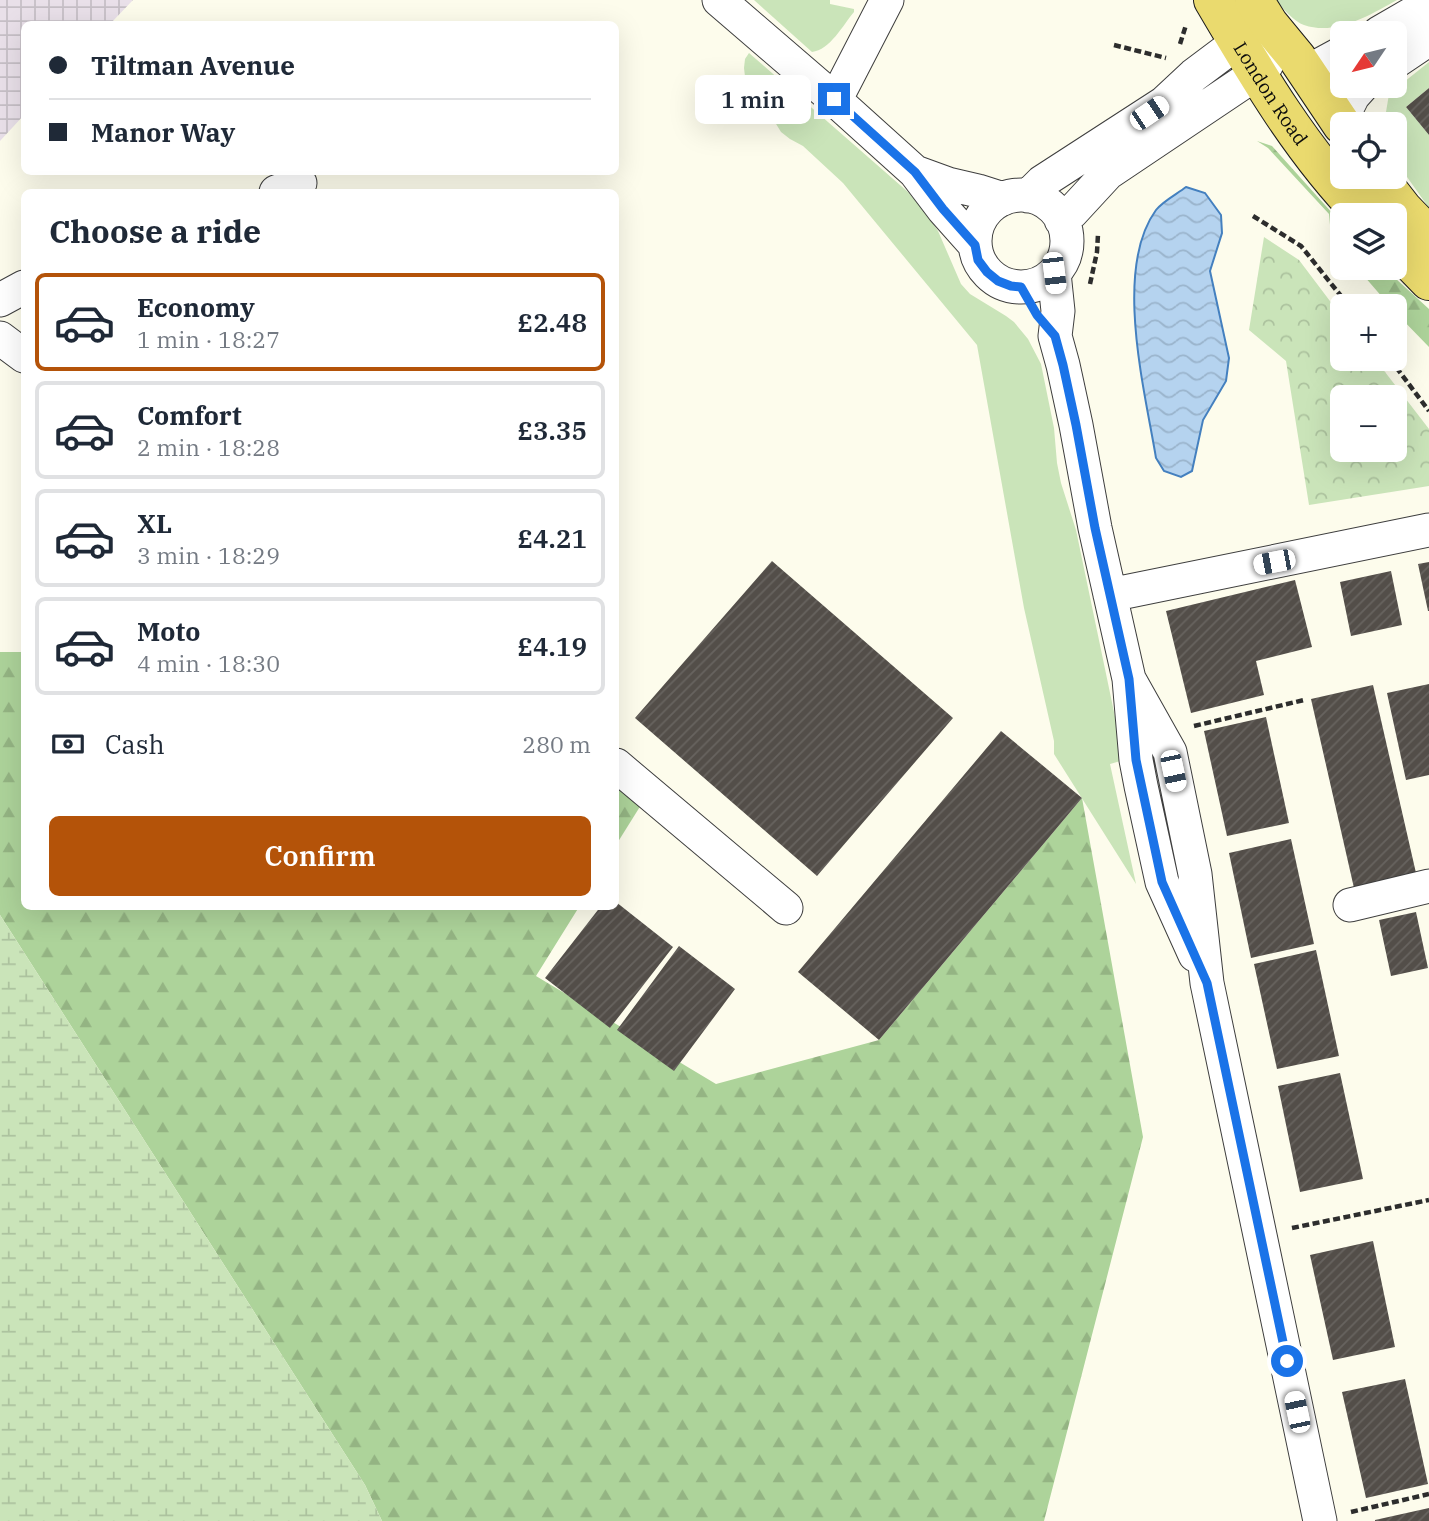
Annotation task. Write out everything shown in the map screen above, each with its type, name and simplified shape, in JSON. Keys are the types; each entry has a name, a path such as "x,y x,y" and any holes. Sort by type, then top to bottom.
{"main road":[{"name":"London Road","path":"1200,9 1256,37 1307,72 1333,112"},
{"name":"London Road","path":"1256,37 1321,167 1353,203"},
{"path":"1307,72 1290,86 1324,141 1321,167"},
{"path":"1387,189 1429,236"},
{"path":"1407,258 1429,281"}],"street":[{"path":"719,0 915,172 975,245"},
{"path":"834,99 887,0"},
{"path":"1235,0 1256,37"},
{"path":"1400,21 1429,4"},
{"path":"915,172 978,191 1016,197 1044,201 1061,220 1067,236 1066,251 1061,264 1039,284 1021,287 998,281 978,260 976,231 981,218 990,207 1016,197 1042,182 1164,103 1194,75 1256,37"},
{"path":"1061,220 1072,212 1099,181 1256,37"},
{"path":"1407,54 1429,38"},
{"path":"1307,72 1330,59"},
{"path":"1054,273 1058,311 1055,336 1110,595 1129,679 1170,752 1195,874 1207,983 1333,1517"},
{"path":"1021,287 1037,315 1055,336"},
{"path":"0,300 21,289"},
{"path":"0,338 21,354"},
{"path":"1110,595 1429,530"},
{"path":"619,768 786,908"},
{"path":"1350,905 1429,886"}],"path":[{"path":"1114,45 1173,56 1200,9"},
{"path":"1253,216 1301,246 1339,294"},
{"path":"1399,371 1429,411"},
{"path":"1192,726 1304,700"},
{"path":"1284,1230 1429,1200"},
{"path":"1333,1517 1429,1494"}],"shaded area":[{"path":"0,0 133,0 113,21 21,21 21,118 0,141"}],"green space":[{"path":"754,0 830,0 830,4 854,9 854,12 825,47 812,52"},
{"path":"1276,0 1397,0 1354,21 1330,21 1328,28 1304,25"},
{"path":"749,53 908,192 938,231 961,284 970,294 1014,322 1028,339 1041,364 1054,428 1061,483 1076,530 1124,760 1110,764 1136,884 1054,754 1054,741 1024,608 977,345 843,183 803,146 781,132 753,97 746,85 744,68"},
{"path":"1429,62 1429,88 1406,107 1429,135 1429,208 1407,177 1407,112 1386,112 1388,98 1407,98 1407,80"},
{"path":"1257,141 1272,146 1330,211 1330,225 1329,214 1268,148"},
{"path":"1264,237 1299,260 1330,301 1330,371 1384,371 1395,385 1330,385 1330,462 1407,462 1407,400 1429,429 1429,486 1309,505 1286,361 1249,330"},
{"path":"1367,280 1397,280 1429,309 1429,347 1407,324 1407,294 1380,294"},
{"path":"0,652 21,652 21,910 577,910 536,976 716,1084 879,1040 1082,798 1143,1137 1044,1521 382,1521 365,1485 0,915"},
{"path":"619,756 646,797 619,840"},
{"path":"0,915 365,1485 382,1521 0,1521"}],"water":[{"path":"1186,187 1205,193 1221,215 1222,233 1210,271 1229,358 1226,381 1203,420 1192,471 1181,477 1164,471 1156,458 1140,366 1134,297 1136,264 1143,235 1156,210"}],"building":[{"path":"1429,88 1429,135 1406,107"},
{"path":"772,561 953,718 817,876 635,718"},
{"path":"1429,562 1429,611 1428,611 1418,564"},
{"path":"1391,571 1402,625 1351,636 1340,582"},
{"path":"1295,580 1312,647 1256,661 1264,695 1191,713 1166,611"},
{"path":"1429,684 1429,775 1406,780 1387,693"},
{"path":"1373,685 1416,873 1354,888 1311,699"},
{"path":"1266,717 1289,823 1227,836 1204,731"},
{"path":"1001,731 1082,798 879,1040 798,972"},
{"path":"1291,839 1314,944 1251,958 1229,853"},
{"path":"619,904 673,947 610,1028 545,978 598,910 619,910"},
{"path":"1416,912 1428,968 1391,976 1379,920"},
{"path":"679,946 735,989 674,1071 617,1030"},
{"path":"1316,950 1339,1056 1277,1069 1254,964"},
{"path":"1340,1073 1363,1179 1300,1192 1278,1086"},
{"path":"1373,1241 1395,1347 1333,1360 1310,1255"},
{"path":"1405,1379 1428,1484 1366,1498 1342,1392"},
{"path":"1429,1508 1429,1521 1375,1521 1375,1520"}],"route":[{"path":"834,99 915,172 975,245 978,260 987,272 998,281 1021,287 1037,315 1055,336 1129,679 1136,760 1162,882 1207,983 1287,1361"}]}
